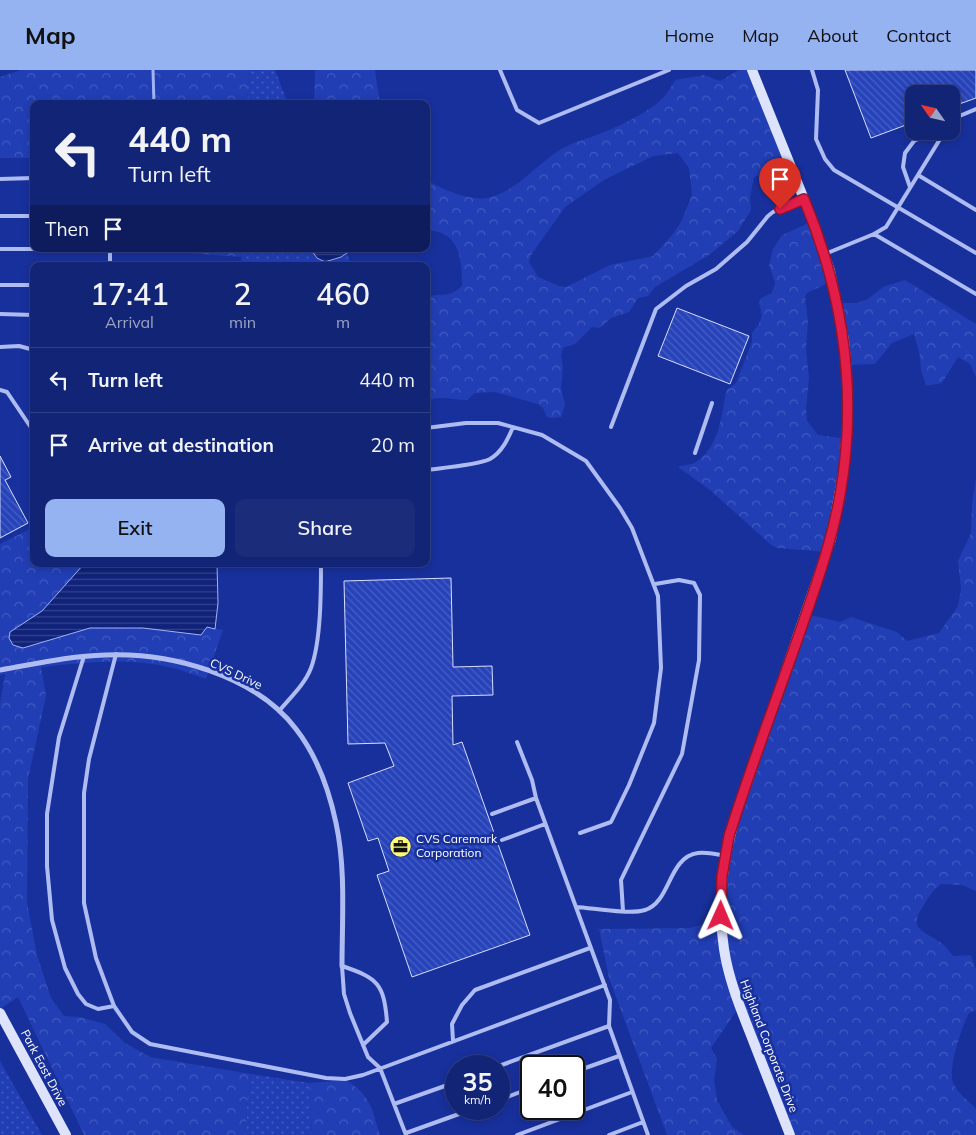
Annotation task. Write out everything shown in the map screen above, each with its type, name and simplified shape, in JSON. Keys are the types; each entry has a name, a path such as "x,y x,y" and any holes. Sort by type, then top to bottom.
{"street":[{"name":"Highland Corporate Drive","path":"752,70 825,254 839,313 847,374 847,444 840,494 825,559 735,818 725,856 721,891 721,916 727,967 736,998 790,1135"},
{"name":"CVS Drive","path":"0,670 84,656 116,654 164,659 210,671 251,691 279,711 295,728 311,751 332,808 338,836 341,865 342,966"},
{"name":"Park East Drive","path":"0,1013 66,1135"}],"lane":[{"path":"500,70 517,110 539,124 669,70"},
{"path":"812,70 818,90 816,139 825,159 834,170 976,253"},
{"path":"960,116 976,109"},
{"path":"910,188 903,167 905,153 916,140"},
{"path":"825,254 874,234 886,227 939,140"},
{"path":"918,175 976,210"},
{"path":"0,180 30,178"},
{"path":"611,428 656,309 686,286 716,269 747,242 773,212 804,199"},
{"path":"0,216 30,216"},
{"path":"874,234 976,294"},
{"path":"0,249 30,249"},
{"path":"0,285 30,286"},
{"path":"0,314 30,315"},
{"path":"0,347 18,346 30,349"},
{"path":"0,390 7,392 30,426"},
{"path":"695,453 712,403"},
{"path":"430,428 466,423 498,423 542,435 586,461 632,528 655,584 659,607 661,668 654,722 629,785 611,822 580,833"},
{"path":"430,469 490,459 502,448 513,427"},
{"path":"279,711 301,684 311,668 318,625 321,567"},
{"path":"623,911 622,880 682,754 699,660 700,595 694,583 679,580 655,584"},
{"path":"116,654 89,759 84,793 84,903 96,958 114,1006 132,1032 150,1044 326,1078 345,1079 363,1075 605,985"},
{"path":"84,656 59,738 47,814 46,866 52,920 65,968 78,994 86,1004 98,1009 114,1006"},
{"path":"518,742 545,824 610,1000 609,1026 648,1135"},
{"path":"492,814 536,798"},
{"path":"502,840 545,824"},
{"path":"576,906 639,912 651,908 662,895 679,865 692,855 703,853 725,856"},
{"path":"452,1041 452,1024 462,1005 474,990 590,948"},
{"path":"363,1045 387,1022 385,1000 377,982 360,972 342,966 345,999 363,1045 368,1057 380,1068 406,1134 445,1119"},
{"path":"510,1062 609,1026"},
{"path":"585,1068 619,1056"},
{"path":"394,1104 445,1086"},
{"path":"518,1135 632,1092"},
{"path":"609,1135 643,1122"}],"green space":[{"path":"21,70 249,70 247,100 30,100 30,158 0,158 0,77"},
{"path":"249,70 275,70 286,100 247,100"},
{"path":"315,70 375,70 379,100 314,100"},
{"path":"739,70 752,70 789,165 754,177 750,197 751,210 738,231 709,255 655,287 648,296 638,298 629,312 611,318 600,328 592,327 575,344 563,348 561,355 563,367 561,388 565,405 561,417 547,417 543,408 538,404 495,392 475,393 467,400 441,398 430,399 430,296 452,293 462,286 460,257 457,248 446,235 430,231 430,182 447,190 473,198 487,198 498,195 508,190 563,148 614,128 649,109 664,97 675,80 704,75 720,81","holes":["678,153 689,168 692,195 681,222 653,256 610,265 566,287 538,277 529,262 531,255 565,207 604,180 653,156"]},
{"path":"811,222 832,281 807,293 805,296 808,322 806,349 809,378 806,408 807,421 818,435 846,439 828,552 777,548 770,544 710,490 678,467 692,464 704,456 715,439 721,420 726,391 736,383 752,342 752,333 759,324 762,315 759,303 761,298 772,293 775,283 769,265 773,249 782,235"},
{"path":"182,252 242,252 241,257"},
{"path":"242,252 313,252 325,262 241,262"},
{"path":"347,254 350,262 325,262 333,261"},
{"path":"905,280 976,324 976,377 970,364 958,357 942,383 926,386 914,334 892,343 875,364 850,365 837,303 857,303 868,299 883,287"},
{"path":"976,478 976,891 962,885 941,884 928,898 918,915 917,925 924,932 942,943 953,956 971,955 976,970 976,1010 969,1013 959,1038 953,1060 952,1078 954,1085 976,1109 976,1135 790,1135 739,1007 711,1048 717,1059 714,1080 717,1100 732,1127 744,1135 667,1135 609,978 599,929 690,928 724,919 723,894 733,836 810,615 840,622 851,617 897,632 907,641 939,633 958,606 961,589 958,561 971,533 972,503"},
{"path":"30,528 30,567 81,567 42,611 10,632 23,648 90,628 207,627 223,630 206,679 169,667 138,662 105,662 41,667 46,696 28,779 27,902 37,955 51,998 64,1016 80,1017 105,1024 125,1043 150,1057 251,1074 246,1135 84,1135 18,997 0,1009 0,704 5,674 0,675 0,544"},
{"path":"0,1061 42,1135 0,1135"},
{"path":"251,1074 309,1083 312,1135 246,1135"},
{"path":"346,1080 366,1097 380,1135 312,1135 309,1083"}],"shaded area":[{"path":"313,252 348,252 341,257 325,262 317,258"},
{"path":"81,567 217,567 218,603 215,629 207,627 201,635 143,628 90,628 23,648 13,645 9,638 10,632 42,611"}],"building":[{"path":"845,70 976,70 976,98 960,104 960,85 905,85 905,125 871,138"},
{"path":"677,308 749,336 730,384 658,356"},
{"path":"0,456 11,477 5,480 28,523 0,538"},
{"path":"451,578 453,667 492,666 493,695 452,696 453,745 462,742 530,935 412,977 377,875 389,871 378,838 368,841 348,783 394,766 385,743 348,744 344,581"}],"waterway":[{"path":"153,70 154,100"}],"place":[{"name":"CVS Caremark Corporation","path":"400,846"}],"route":[{"path":"721,916 722,876 729,836 825,559 840,494 847,444 848,394 846,357 838,305 830,271 818,233 804,199 780,209"}]}
